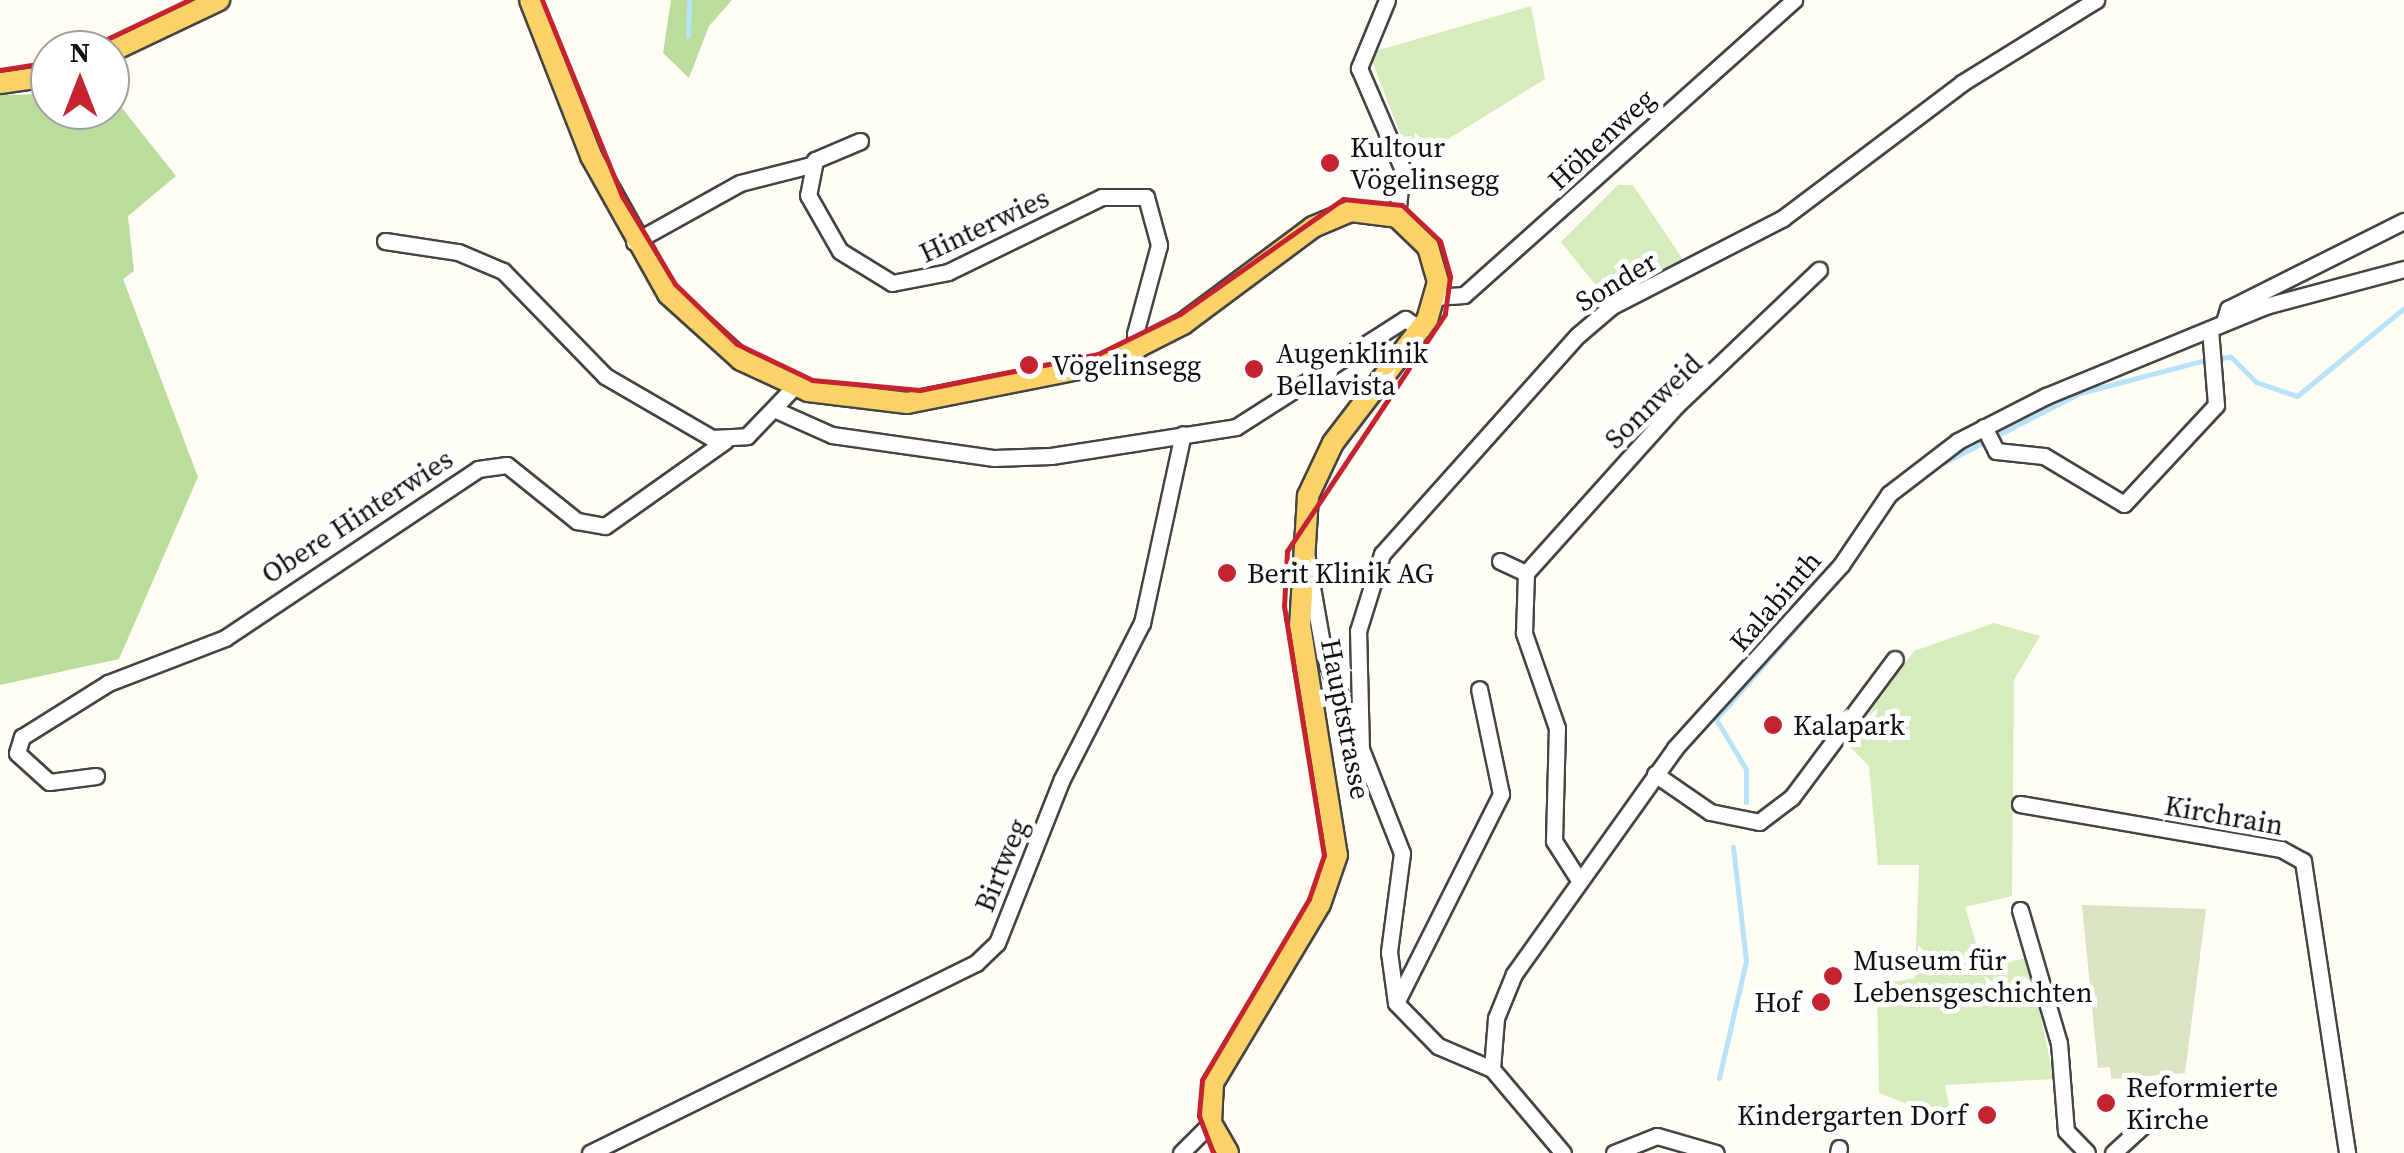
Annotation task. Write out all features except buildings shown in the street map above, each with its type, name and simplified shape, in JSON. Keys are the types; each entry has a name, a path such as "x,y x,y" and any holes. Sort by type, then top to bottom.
{"main road":[{"path":"130,42 219,0"},
{"path":"530,0 634,242 700,329 794,387 868,403 927,402 1067,374 1140,348 1324,221 1362,210 1397,217 1428,247 1436,297"},
{"path":"0,83 30,79"},
{"name":"Hauptstrasse","path":"1212,1122 1220,1068 1320,904 1337,854 1300,625 1300,552 1322,463 1422,330 1436,297"},
{"path":"1212,1122 1228,1153"}],"street":[{"path":"1386,0 1359,68 1402,168 1397,217"},
{"name":"Höhenweg","path":"1436,297 1464,295 1794,0"},
{"name":"Sonder","path":"1360,751 1358,632 1382,554 1578,335 1612,306 1783,218 1962,83 2096,0"},
{"path":"634,242 740,183 811,165 860,141"},
{"name":"Hinterwies","path":"811,165 808,195 825,233 865,271 907,284 1102,197 1146,197 1159,244 1135,334 1140,348"},
{"path":"1987,434 1996,451 2044,456 2124,504 2208,418 2220,395 2217,325 2228,310 2404,221"},
{"path":"385,241 458,252 503,271 606,376 725,441"},
{"name":"Kalabinth","path":"1492,1070 1496,1018 1514,974 1577,877 1655,774 1841,565 1889,494 1987,434 2217,325 2404,268"},
{"name":"Sonnweid","path":"1526,573 1676,405 1819,270"},
{"path":"778,411 832,435 994,458 1236,427 1405,319 1422,330"},
{"name":"Obere Hinterwies","path":"96,776 49,782 18,752 22,737 108,683 211,647 265,605 478,469 507,465 577,520 605,526 725,441 778,411 794,387"},
{"name":"Birtweg","path":"590,1153 976,963 997,943 1062,779 1142,623 1183,434"},
{"path":"1300,552 1313,557 1319,637 1402,853 1389,952 1396,1002 1438,1046 1492,1070 1563,1153"},
{"path":"1500,561 1526,573 1524,634 1558,728 1554,841 1577,877"},
{"path":"1655,774 1710,812 1759,822 1792,797 1895,660"},
{"path":"1396,1002 1500,794 1479,688"},
{"name":"Kirchrain","path":"2020,804 2282,849 2303,861 2348,1153"},
{"path":"2020,910 2058,1043 2066,1131 2088,1153"},
{"path":"1180,1153 1212,1122"},
{"path":"2113,1153 2146,1122"},
{"path":"1614,1153 1656,1136 1716,1153"}],"green space":[{"path":"671,0 732,0 709,26 689,78 663,53"},
{"path":"1531,6 1545,79 1411,162 1369,53"},
{"path":"30,94 30,130 130,130 130,118 176,176 128,216 134,271 123,279 198,477 119,659 0,685 0,95"},
{"path":"1618,185 1633,185 1684,261 1607,299 1561,242"},
{"path":"1994,623 2040,636 2014,680 2012,896 1965,907 1984,969 2028,957 2054,1079 1945,1085 1952,1121 1879,1093 1877,985 1915,978 1919,865 1878,865 1869,766 1847,744 1914,651"},
{"path":"2082,905 2206,909 2185,1073 2111,1079 2110,1067 2098,1068"}],"waterway":[{"path":"688,36 689,0"},
{"path":"1943,463 2080,393 2205,360 2231,357 2256,382 2297,396 2404,308"},
{"path":"1746,802 1746,769 1716,719 1821,599"},
{"path":"1719,1078 1746,961 1733,847"}],"railway":[{"path":"126,30 189,0"},
{"path":"542,0 622,196 675,284 737,344 812,380 920,390 1098,354 1180,314 1343,199 1402,205 1440,241 1450,277 1445,314 1287,551 1284,606 1324,855 1309,899 1202,1080 1199,1116 1213,1153"},
{"path":"0,70 30,65"}],"place":[{"name":"Kultour Vögelinsegg","path":"1330,163"},
{"name":"Vögelinsegg","path":"1029,365"},
{"name":"Augenklinik Bellavista","path":"1254,369"},
{"name":"Berit Klinik AG","path":"1227,573"},
{"name":"Kalapark","path":"1773,725"},
{"name":"Museum für Lebensgeschichten","path":"1833,976"},
{"name":"Hof","path":"1821,1002"},
{"name":"Reformierte Kirche","path":"2106,1103"},
{"name":"Kindergarten Dorf","path":"1987,1115"}]}
